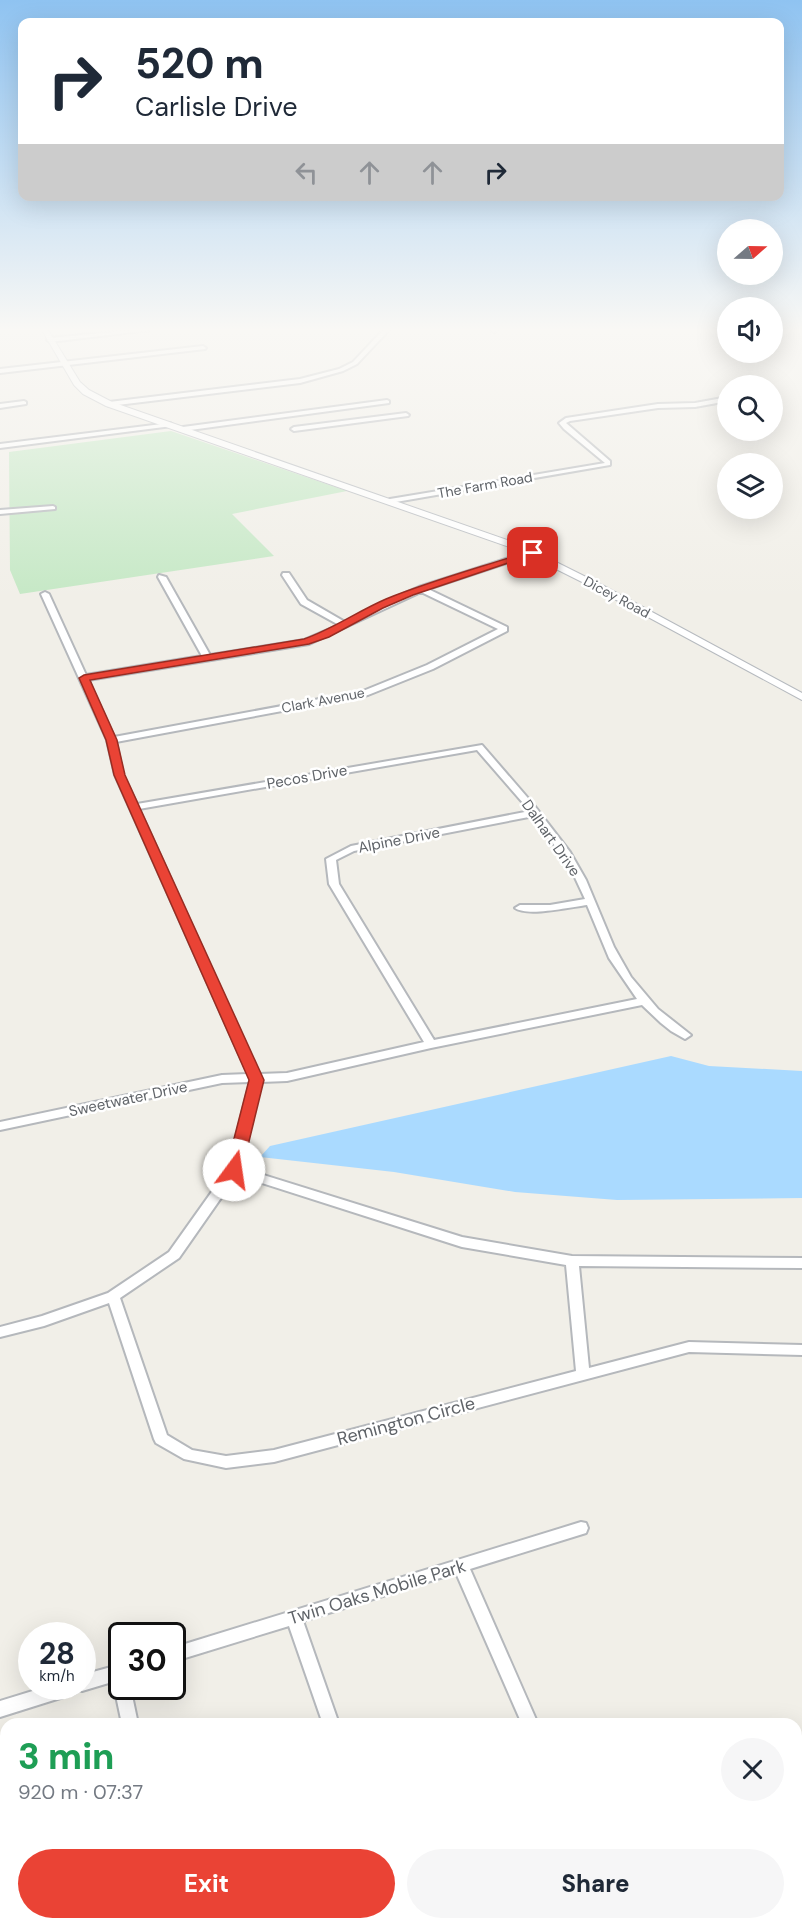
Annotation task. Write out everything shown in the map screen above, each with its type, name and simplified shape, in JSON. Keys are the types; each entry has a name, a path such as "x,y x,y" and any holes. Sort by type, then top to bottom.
{"street":[{"name":"Dicey Road","path":"156,420 533,553 802,697"},
{"path":"183,429 251,420"},
{"path":"310,420 316,426"},
{"path":"294,429 362,420"},
{"name":"The Farm Road","path":"390,501 608,464 566,428 562,423 566,420"},
{"path":"0,446 170,425"},
{"path":"0,512 53,508"},
{"path":"84,678 306,642 379,606 422,589 533,553"},
{"path":"286,575 304,602 344,625"},
{"path":"162,577 208,659"},
{"name":"Clark Avenue","path":"111,740 365,693 429,667 504,629 422,589"},
{"path":"0,1332 44,1321 113,1296 174,1255 234,1170 256,1080 119,775 111,740 45,594"},
{"name":"Pecos Drive","path":"135,807 478,747"},
{"name":"Dalhart Drive","path":"478,747 536,813 576,870 614,958 645,1000 676,1030 685,1035"},
{"name":"Alpine Drive","path":"431,1044 334,884 331,859 351,849 536,813"},
{"path":"520,908 550,908 590,901"},
{"path":"256,1080 287,1077 431,1044 645,1000"},
{"name":"Sweetwater Drive","path":"0,1126 222,1079 256,1080"},
{"path":"234,1170 462,1242 572,1261 802,1263"},
{"path":"572,1261 583,1374"},
{"name":"Remington Circle","path":"113,1296 161,1439 189,1455 226,1462 274,1456 689,1347 802,1350"},
{"name":"Twin Oaks Mobile Park","path":"186,1651 581,1528"},
{"path":"461,1567 527,1718"},
{"path":"294,1618 329,1718"},
{"path":"0,1709 29,1700"},
{"path":"125,1700 129,1718"}],"green space":[{"path":"171,431 347,491 232,514 274,556 20,594 10,570 9,452"}],"water":[{"path":"671,1056 709,1066 802,1071 802,1198 617,1200 515,1192 394,1172 260,1157 270,1146"}],"route":[{"path":"234,1170 256,1080 164,870 119,775 111,740 84,678 306,642 325,635 409,593 533,553"}]}
